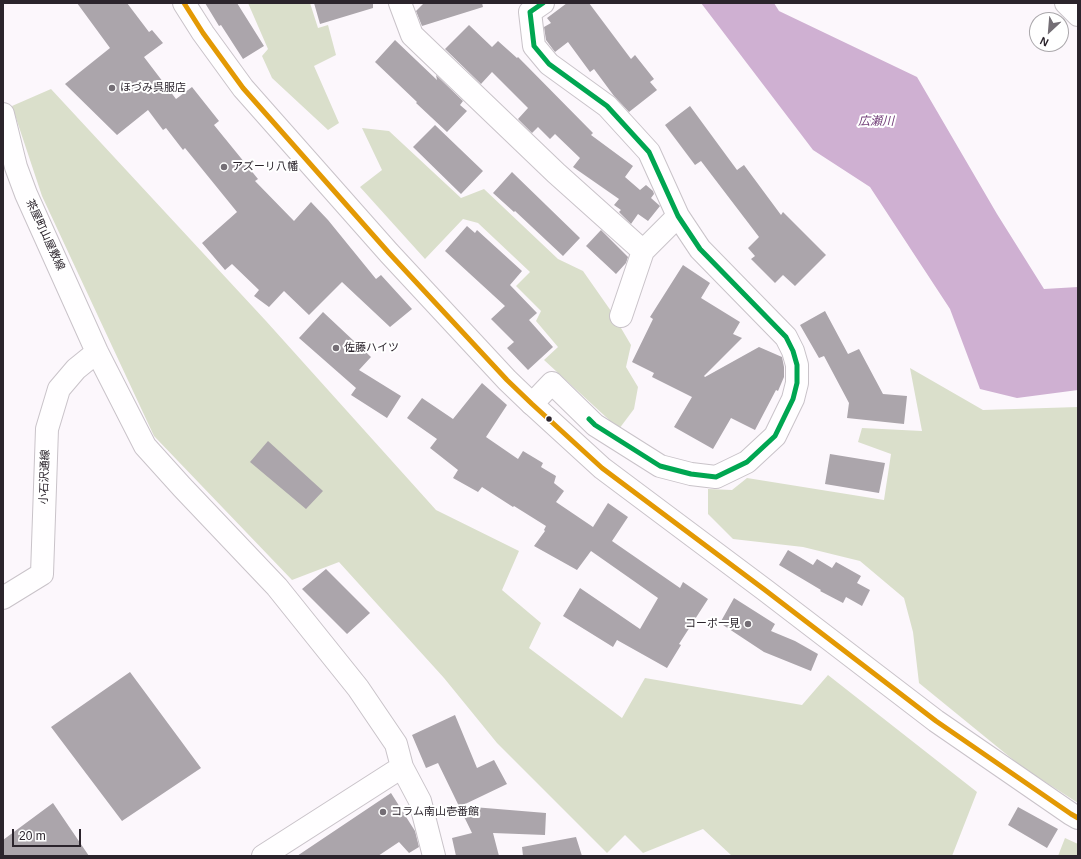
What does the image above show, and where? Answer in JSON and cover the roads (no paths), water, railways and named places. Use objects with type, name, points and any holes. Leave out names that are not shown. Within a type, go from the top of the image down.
[{"type":"street","points":[[184,3],[203,33],[243,88],[389,253],[507,380],[602,468],[936,721],[1078,818]]},
{"type":"street","points":[[400,3],[412,35],[556,173],[643,251]]},
{"type":"street","points":[[532,404],[552,383],[595,425],[660,466],[691,474],[716,477],[747,462],[775,436],[793,399],[797,383],[797,365],[794,351],[786,337],[700,249],[678,216],[649,152],[607,106],[549,64],[534,46],[530,12],[544,3]]},
{"type":"street","points":[[1066,3],[1078,14]]},
{"type":"street","name":"茶屋町山屋敷線","points":[[3,114],[16,167],[26,194],[97,352],[145,446],[282,593],[358,688],[396,744],[402,767],[420,801],[434,856]]},
{"type":"street","points":[[621,316],[643,251],[678,216]]},
{"type":"street","name":"小石沢通線","points":[[3,598],[42,574],[47,429],[59,389],[76,369],[97,352]]},
{"type":"street","points":[[263,856],[402,767]]},
{"type":"water","name":"広瀬川","points":[[701,3],[774,3],[779,11],[917,77],[997,214],[1044,289],[1078,287],[1078,390],[1017,398],[980,389],[950,309],[870,187],[813,150]]},
{"type":"place","name":"ほづみ呉服店","points":[[112,88]]},
{"type":"place","name":"アズーリ八幡","points":[[224,167]]},
{"type":"place","name":"佐藤ハイツ","points":[[336,348]]},
{"type":"place","name":"コーポ一見","points":[[748,624]]},
{"type":"place","name":"コラム南山壱番館","points":[[383,812]]}]
